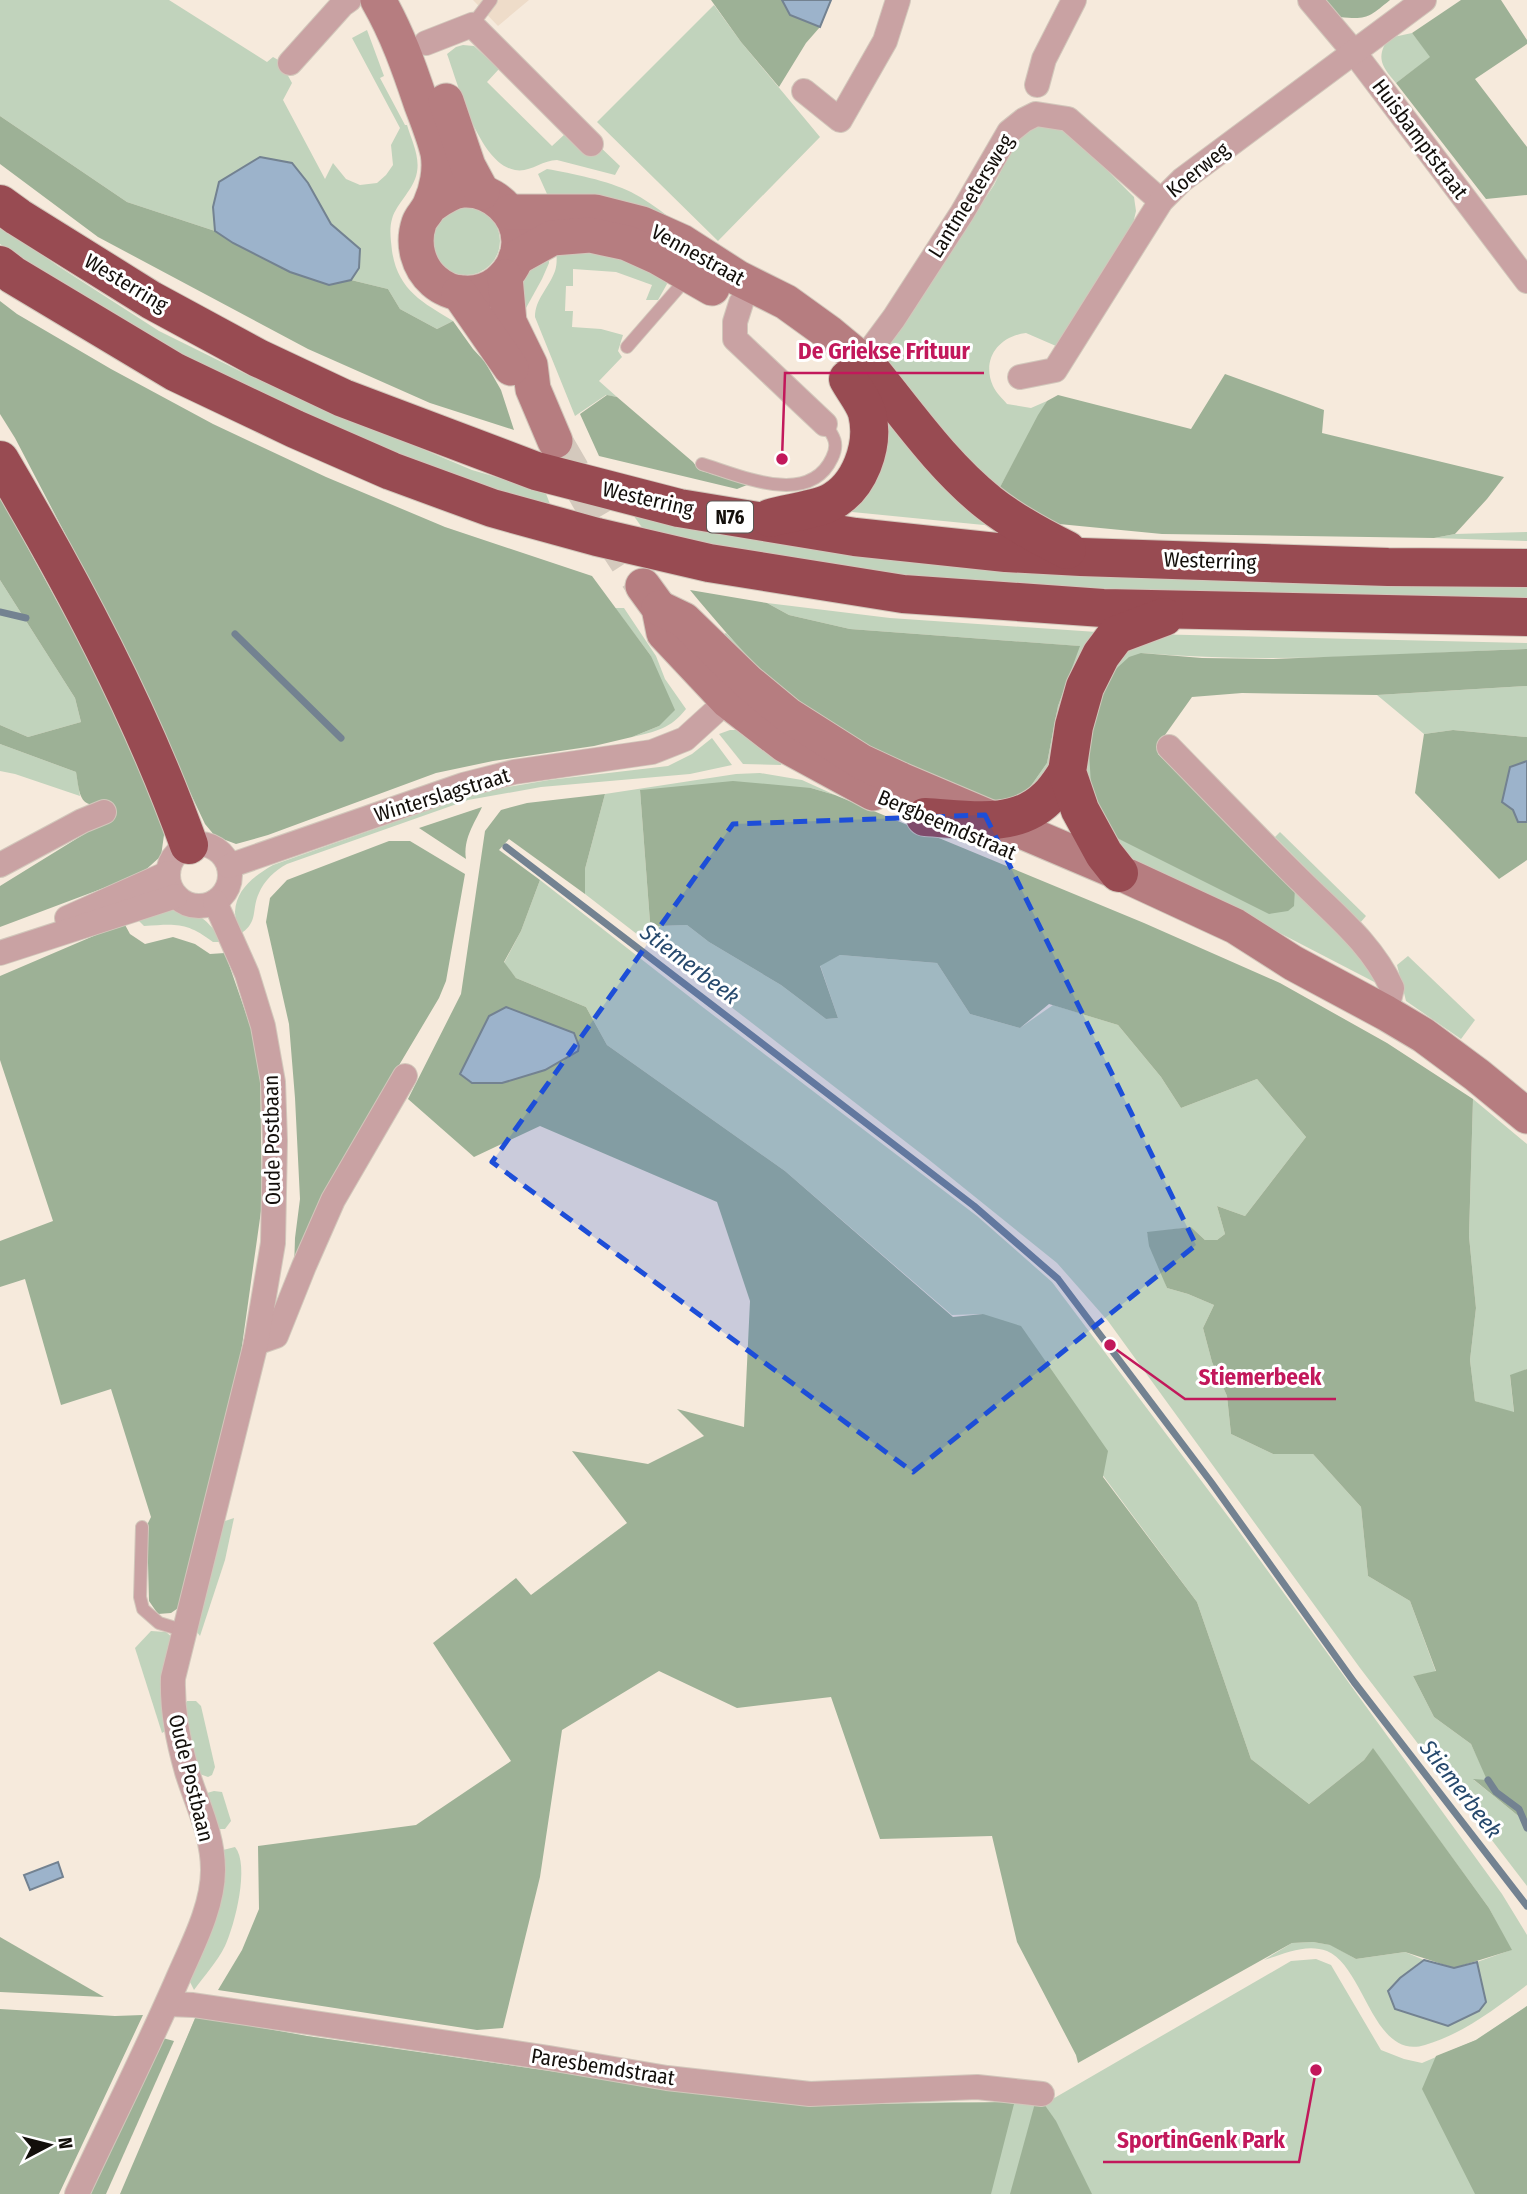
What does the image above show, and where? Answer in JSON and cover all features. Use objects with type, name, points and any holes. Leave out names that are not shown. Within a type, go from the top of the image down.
[{"type":"highway","name":"Westerring","points":[[0,204],[151,300],[258,358],[343,398],[536,471],[679,508],[809,531],[1006,553],[1388,567],[1527,568]]},
{"type":"highway","name":"N76","points":[[0,265],[175,372],[391,471],[492,508],[597,537],[709,563],[903,594],[1182,610],[1527,617]]},
{"type":"highway","points":[[758,521],[830,503],[851,485],[861,468],[870,440],[856,371]]},
{"type":"highway","points":[[856,371],[988,502],[1026,529],[1081,557]]},
{"type":"highway","points":[[0,460],[38,524],[110,663],[172,797],[178,859]]},
{"type":"highway","points":[[1119,873],[1104,854],[1080,810],[1067,772],[1074,726],[1085,687],[1101,655],[1116,635],[1182,610]]},
{"type":"highway","points":[[925,817],[993,820],[1019,817],[1046,799],[1067,772]]},
{"type":"street","points":[[290,63],[349,0]]},
{"type":"street","points":[[378,0],[405,54],[438,155],[438,177],[430,206],[419,222],[415,240],[418,259],[427,275],[442,287],[460,293],[516,377],[533,389]]},
{"type":"street","points":[[405,0],[426,43],[468,166],[482,192]]},
{"type":"street","points":[[804,90],[839,120],[885,41],[898,0]]},
{"type":"street","points":[[1037,85],[1044,59],[1074,0]]},
{"type":"street","name":"Huisbamptstraat","points":[[1310,0],[1353,51],[1527,281]]},
{"type":"street","name":"Koerweg","points":[[1020,377],[1055,370],[1161,201],[1182,180],[1424,0]]},
{"type":"street","points":[[426,43],[472,25],[591,144]]},
{"type":"street","name":"Lantmeetersweg","points":[[856,371],[962,214],[1009,132],[1024,120],[1036,114],[1069,119],[1161,201]]},
{"type":"street","points":[[430,206],[445,195],[463,190],[482,192],[497,200],[510,212],[517,227],[519,243],[511,268],[509,322],[530,365],[533,389],[555,440]]},
{"type":"street","name":"Vennestraat","points":[[510,212],[595,212],[642,224],[682,242],[737,278],[786,302],[856,371]]},
{"type":"street","name":"Vennestraat","points":[[460,293],[476,293],[492,288],[511,268],[552,238],[590,235],[627,243],[658,257],[741,303],[769,315],[810,345],[856,371]]},
{"type":"street","name":"Vennestraat","points":[[741,303],[734,322],[735,339],[825,424]]},
{"type":"street","name":"Bergbeemdstraat","points":[[651,597],[664,633],[738,691],[785,745],[806,758],[878,796],[982,842],[1293,963]]},
{"type":"street","name":"Bergbeemdstraat","points":[[738,691],[788,715],[862,762],[1236,926],[1293,963],[1423,1035],[1527,1116]]},
{"type":"street","name":"Winterslagstraat","points":[[229,866],[463,785],[514,772],[652,752],[685,738],[738,691]]},
{"type":"street","points":[[1169,747],[1356,933],[1392,988],[1387,1013]]},
{"type":"street","points":[[0,865],[87,812]]},
{"type":"street","points":[[0,951],[178,859],[198,843],[218,849],[225,857],[231,877],[223,896],[205,906],[194,906],[176,897],[168,877],[178,859]]},
{"type":"street","points":[[0,951],[176,897]]},
{"type":"street","name":"Oude Postbaan","points":[[77,2194],[198,1934],[210,1894],[213,1869],[206,1824],[187,1773],[176,1730],[172,1706],[173,1678],[256,1343],[273,1243],[275,1141],[273,1082],[263,1026],[247,974],[215,902]]},
{"type":"street","points":[[256,1343],[276,1336],[333,1200],[405,1076]]},
{"type":"street","name":"Paresbemdstraat","points":[[167,2004],[193,2005],[667,2078],[810,2094],[977,2087],[1042,2095]]},
{"type":"lane","points":[[472,25],[491,0]]},
{"type":"lane","points":[[627,347],[643,318],[689,275]]},
{"type":"lane","points":[[702,464],[769,485],[791,486],[810,480],[828,468],[836,449],[835,436],[825,424]]},
{"type":"lane","points":[[142,1527],[139,1597],[143,1609],[159,1623],[185,1631]]},
{"type":"highlighted area","points":[[985,815],[1196,1245],[913,1472],[492,1162],[733,824]]},
{"type":"shaded area","points":[[473,0],[529,0],[498,26]]},
{"type":"green space","points":[[0,0],[169,0],[267,62],[273,57],[280,61],[292,83],[283,100],[325,179],[333,163],[346,179],[360,185],[377,183],[386,175],[393,165],[391,145],[400,128],[352,38],[367,30],[384,76],[380,78],[407,125],[417,160],[415,178],[391,223],[395,264],[413,293],[453,321],[437,329],[400,309],[388,289],[351,280],[359,268],[360,249],[331,224],[308,183],[213,207],[215,231],[127,202],[0,116]]},
{"type":"green space","points":[[711,0],[782,0],[791,15],[820,27],[806,43],[779,87],[741,42]]},
{"type":"green space","points":[[1326,0],[1390,0],[1372,14],[1357,18],[1340,17]]},
{"type":"green space","points":[[1461,0],[1501,0],[1527,40],[1527,44],[1475,79],[1527,147],[1527,195],[1486,199],[1396,83],[1430,57],[1412,33]]},
{"type":"green space","points":[[714,5],[741,42],[820,137],[718,241],[597,122]]},
{"type":"green space","points":[[1412,33],[1431,57],[1396,83],[1384,67],[1382,51],[1389,38]]},
{"type":"green space","points":[[463,45],[474,46],[499,69],[487,82],[552,146],[565,134],[596,143],[620,166],[615,175],[557,160],[520,170],[502,165],[491,154],[472,121],[447,54]]},
{"type":"green space","points":[[0,116],[127,202],[215,231],[290,272],[329,285],[351,280],[388,289],[400,309],[437,329],[453,321],[485,362],[501,390],[514,430],[430,403],[308,349],[98,237],[0,164]]},
{"type":"green space","points":[[1052,125],[1070,133],[1134,197],[1136,211],[1133,224],[1056,346],[1026,333],[1016,335],[1001,344],[991,358],[989,367],[993,386],[1007,404],[1031,408],[1047,401],[999,489],[940,435],[884,357],[891,341],[994,185],[1016,141],[1025,132]]},
{"type":"green space","points":[[547,169],[601,181],[631,192],[660,210],[705,247],[552,205],[538,174]]},
{"type":"green space","points":[[459,207],[473,207],[485,212],[495,222],[500,241],[495,260],[485,270],[473,275],[459,275],[447,270],[437,260],[432,248],[432,234],[437,222],[447,212]]},
{"type":"green space","points":[[0,225],[159,331],[248,375],[472,470],[545,491],[553,512],[480,490],[235,386],[33,267],[0,244]]},
{"type":"green space","points":[[573,242],[664,275],[667,284],[658,300],[646,300],[652,285],[616,272],[573,269],[573,286],[566,286],[565,311],[573,311],[572,327],[601,329],[623,335],[618,351],[622,357],[599,381],[617,397],[606,395],[575,416],[535,317],[537,305],[555,271],[556,243]]},
{"type":"green space","points":[[548,246],[549,263],[542,279],[526,308],[515,315],[514,283]]},
{"type":"green space","points":[[0,301],[17,314],[111,369],[213,424],[326,477],[445,527],[592,576],[651,656],[675,710],[659,726],[632,737],[436,773],[268,835],[236,844],[215,836],[205,824],[94,589],[0,414]]},
{"type":"green space","points":[[1225,374],[1324,410],[1322,433],[1504,477],[1455,534],[1434,538],[1162,534],[1059,524],[1024,510],[999,489],[1038,415],[1047,401],[1058,395],[1191,429]]},
{"type":"green space","points":[[607,395],[617,397],[699,470],[747,485],[737,489],[599,456],[580,414]]},
{"type":"green space","points":[[879,413],[994,526],[842,511]]},
{"type":"green space","points":[[0,497],[93,667],[165,828],[161,856],[141,874],[0,927],[0,886],[115,815],[108,803],[86,803],[80,794],[76,772],[0,744],[0,725],[28,737],[81,722],[75,698],[0,580]]},
{"type":"green space","points":[[631,512],[1527,584],[1527,602],[1198,597],[878,575],[648,536]]},
{"type":"green space","points":[[1527,532],[1527,541],[1434,538],[1455,534]]},
{"type":"green space","points":[[0,580],[75,698],[81,722],[28,737],[0,725]]},
{"type":"green space","points":[[690,590],[767,603],[789,615],[850,629],[1080,646],[1058,706],[1047,763],[1028,790],[1004,804],[865,745],[813,713],[775,683]]},
{"type":"green space","points":[[767,603],[890,618],[1097,632],[1045,778],[1007,809],[788,699],[721,636],[726,633],[789,695],[1028,790],[1047,763],[1058,706],[1079,646],[850,629],[789,615]]},
{"type":"green space","points":[[615,608],[624,608],[656,656],[665,679],[686,709],[662,728],[632,737],[659,726],[651,656]]},
{"type":"green space","points":[[1148,634],[1527,643],[1527,649],[1334,657],[1238,658],[1141,653],[1115,837],[1136,846],[1295,888],[1362,952],[1382,986],[1220,902],[1120,854],[1099,826],[1082,753],[1111,656]]},
{"type":"green space","points":[[1527,649],[1527,686],[1377,695],[1242,693],[1192,697],[1160,742],[1158,754],[1295,888],[1294,906],[1288,911],[1269,914],[1115,837],[1100,813],[1091,785],[1088,735],[1106,678],[1129,657],[1141,653],[1202,658],[1273,659]]},
{"type":"green space","points":[[1527,686],[1527,737],[1453,730],[1424,734],[1377,695]]},
{"type":"green space","points":[[742,730],[785,756],[781,765],[743,764],[719,734]]},
{"type":"green space","points":[[1453,730],[1527,737],[1527,761],[1510,767],[1513,810],[1518,822],[1527,822],[1527,860],[1499,879],[1415,793],[1424,734]]},
{"type":"green space","points":[[712,738],[732,765],[690,774],[541,787],[468,800],[287,864],[264,884],[250,925],[240,934],[235,912],[239,896],[254,878],[273,865],[459,799],[496,789],[668,766],[692,754]]},
{"type":"green space","points":[[0,744],[76,772],[80,796],[0,771]]},
{"type":"green space","points":[[760,773],[802,780],[835,795],[811,788],[640,790],[650,922],[658,926],[687,925],[709,942],[781,985],[826,1019],[838,1018],[820,965],[840,955],[937,963],[970,1014],[1020,1028],[1053,1005],[1118,1025],[1161,1077],[1181,1108],[1257,1079],[1306,1137],[1245,1216],[1217,1206],[1225,1234],[1217,1240],[1205,1240],[1191,1227],[1147,1233],[1167,1288],[1214,1305],[1203,1328],[1212,1362],[1227,1396],[1231,1434],[1273,1454],[1313,1454],[1361,1507],[1368,1576],[1410,1601],[1436,1672],[1413,1676],[1434,1717],[1471,1744],[1488,1780],[1474,1780],[1527,1823],[1527,1886],[1360,1668],[1108,1321],[1057,1263],[928,1159],[585,894],[585,869],[605,794],[736,774]]},
{"type":"green space","points":[[733,781],[811,788],[835,795],[1144,923],[1280,983],[1387,1043],[1473,1099],[1469,1236],[1476,1308],[1470,1360],[1475,1401],[1514,1412],[1510,1375],[1527,1369],[1527,1823],[1473,1779],[1487,1780],[1471,1744],[1434,1717],[1413,1676],[1436,1671],[1410,1601],[1368,1576],[1361,1507],[1313,1454],[1273,1454],[1231,1434],[1227,1396],[1212,1362],[1203,1328],[1214,1305],[1167,1288],[1149,1246],[1147,1232],[1191,1227],[1205,1240],[1217,1240],[1225,1234],[1217,1206],[1245,1216],[1306,1137],[1257,1079],[1181,1108],[1161,1077],[1118,1025],[1049,1004],[1020,1028],[970,1014],[937,963],[840,955],[820,966],[838,1018],[826,1019],[781,985],[709,942],[687,925],[658,926],[650,922],[640,790]]},
{"type":"green space","points":[[605,794],[585,869],[585,894],[509,839],[499,850],[540,880],[521,931],[504,962],[516,978],[586,1007],[607,1045],[785,1171],[953,1317],[983,1314],[1021,1326],[1108,1451],[1103,1477],[1197,1602],[1251,1759],[1309,1804],[1364,1760],[1373,1748],[1489,1908],[1512,1950],[1454,1968],[1405,1952],[1356,1959],[1330,1945],[1313,1942],[1292,1943],[1078,2063],[1017,1942],[992,1836],[880,1839],[831,1697],[737,1708],[659,1671],[562,1730],[540,1877],[503,2028],[477,2030],[218,1990],[242,1950],[259,1909],[258,1846],[416,1825],[511,1761],[433,1643],[516,1578],[531,1595],[627,1523],[572,1451],[648,1464],[704,1436],[677,1409],[744,1427],[750,1301],[717,1202],[540,1126],[474,1157],[408,1099],[461,994],[485,831],[501,810],[527,803]]},
{"type":"green space","points":[[482,807],[468,838],[466,859],[419,828]]},
{"type":"green space","points":[[1280,832],[1366,916],[1360,923],[1275,837]]},
{"type":"green space","points":[[389,841],[410,841],[465,874],[446,981],[439,998],[376,1104],[294,1269],[300,1199],[295,1098],[289,1024],[266,922],[270,898],[287,880]]},
{"type":"green space","points":[[540,880],[977,1216],[1052,1282],[1233,1523],[1502,1894],[1527,1935],[1527,1985],[1479,2020],[1453,2034],[1425,2045],[1407,2046],[1393,2039],[1381,2027],[1351,1975],[1340,1960],[1327,1951],[1303,1949],[1264,1960],[1292,1943],[1331,1945],[1356,1959],[1405,1952],[1424,1960],[1400,1978],[1486,2002],[1477,1962],[1511,1950],[1489,1908],[1373,1749],[1364,1760],[1309,1804],[1251,1759],[1197,1602],[983,1314],[952,1315],[785,1171],[607,1045],[586,1007],[516,978],[504,963],[521,931]]},
{"type":"green space","points":[[171,906],[202,918],[223,942],[213,942],[181,926],[144,926],[136,918]]},
{"type":"green space","points":[[124,923],[130,934],[145,944],[173,937],[195,944],[210,954],[225,953],[251,1028],[260,1065],[262,1204],[241,1353],[181,1606],[171,1613],[158,1614],[149,1601],[147,1525],[151,1517],[111,1389],[61,1405],[25,1279],[0,1287],[0,1241],[53,1221],[0,1060],[0,976]]},
{"type":"green space","points":[[1408,956],[1475,1020],[1461,1039],[1406,1001],[1397,965]]},
{"type":"green space","points":[[1473,1099],[1527,1144],[1527,1369],[1510,1376],[1514,1413],[1475,1401],[1470,1360],[1476,1308],[1469,1236]]},
{"type":"green space","points":[[234,1518],[225,1560],[200,1636],[194,1628],[219,1523]]},
{"type":"green space","points":[[151,1631],[166,1632],[173,1638],[167,1730],[162,1733],[135,1648]]},
{"type":"green space","points":[[187,1701],[196,1701],[201,1706],[215,1767],[212,1775],[208,1777],[197,1773],[183,1709]]},
{"type":"green space","points":[[222,1792],[231,1821],[225,1829],[219,1829],[207,1793]]},
{"type":"green space","points":[[235,1847],[241,1867],[241,1881],[233,1924],[222,1952],[194,1990],[190,1982],[223,1850]]},
{"type":"green space","points":[[0,1937],[104,1997],[0,1992]]},
{"type":"green space","points":[[1316,1959],[1331,1965],[1381,2050],[1404,2059],[1422,2063],[1476,2040],[1527,2006],[1527,2194],[123,2194],[196,2016],[307,2036],[591,2077],[814,2105],[954,2102],[1044,2104],[1291,1961]]},
{"type":"green space","points":[[1527,2006],[1527,2194],[1475,2194],[1422,2089],[1436,2056],[1476,2040]]},
{"type":"green space","points":[[0,2009],[115,2016],[143,2015],[59,2194],[0,2194]]},
{"type":"green space","points":[[196,2016],[307,2036],[591,2077],[814,2105],[1014,2104],[991,2194],[120,2194]]},
{"type":"green space","points":[[159,2037],[174,2041],[106,2194],[85,2194]]},
{"type":"green space","points":[[1035,2103],[1044,2104],[1056,2121],[1092,2194],[1010,2194]]},
{"type":"water","points":[[782,0],[831,0],[820,27],[790,15]]},
{"type":"water","points":[[260,157],[292,163],[308,183],[331,224],[360,249],[359,268],[351,280],[329,285],[290,272],[215,231],[213,207],[219,182]]},
{"type":"water","points":[[1527,761],[1527,822],[1518,822],[1513,810],[1502,802],[1510,767]]},
{"type":"water","points":[[506,1007],[574,1033],[578,1051],[545,1070],[502,1083],[472,1083],[460,1074],[489,1016]]},
{"type":"water","points":[[58,1862],[63,1877],[30,1890],[24,1875]]},
{"type":"water","points":[[1424,1960],[1454,1968],[1477,1962],[1486,2002],[1479,2011],[1448,2026],[1395,2009],[1388,1991]]},
{"type":"waterway","name":"Stiemerbeek","points":[[0,612],[26,618]]},
{"type":"waterway","name":"Stiemerbeek","points":[[235,634],[341,738]]},
{"type":"waterway","name":"Stiemerbeek","points":[[506,847],[974,1206],[1058,1279],[1211,1482],[1354,1682],[1527,1906]]},
{"type":"waterway","points":[[1488,1780],[1496,1792],[1519,1809],[1527,1828]]},
{"type":"tunnel","points":[[555,441],[643,586]]},
{"type":"place","name":"De Griekse Frituur","points":[[782,459]]},
{"type":"place","name":"Stiemerbeek","points":[[1110,1345]]},
{"type":"place","name":"SportinGenk Park","points":[[1316,2070]]}]
